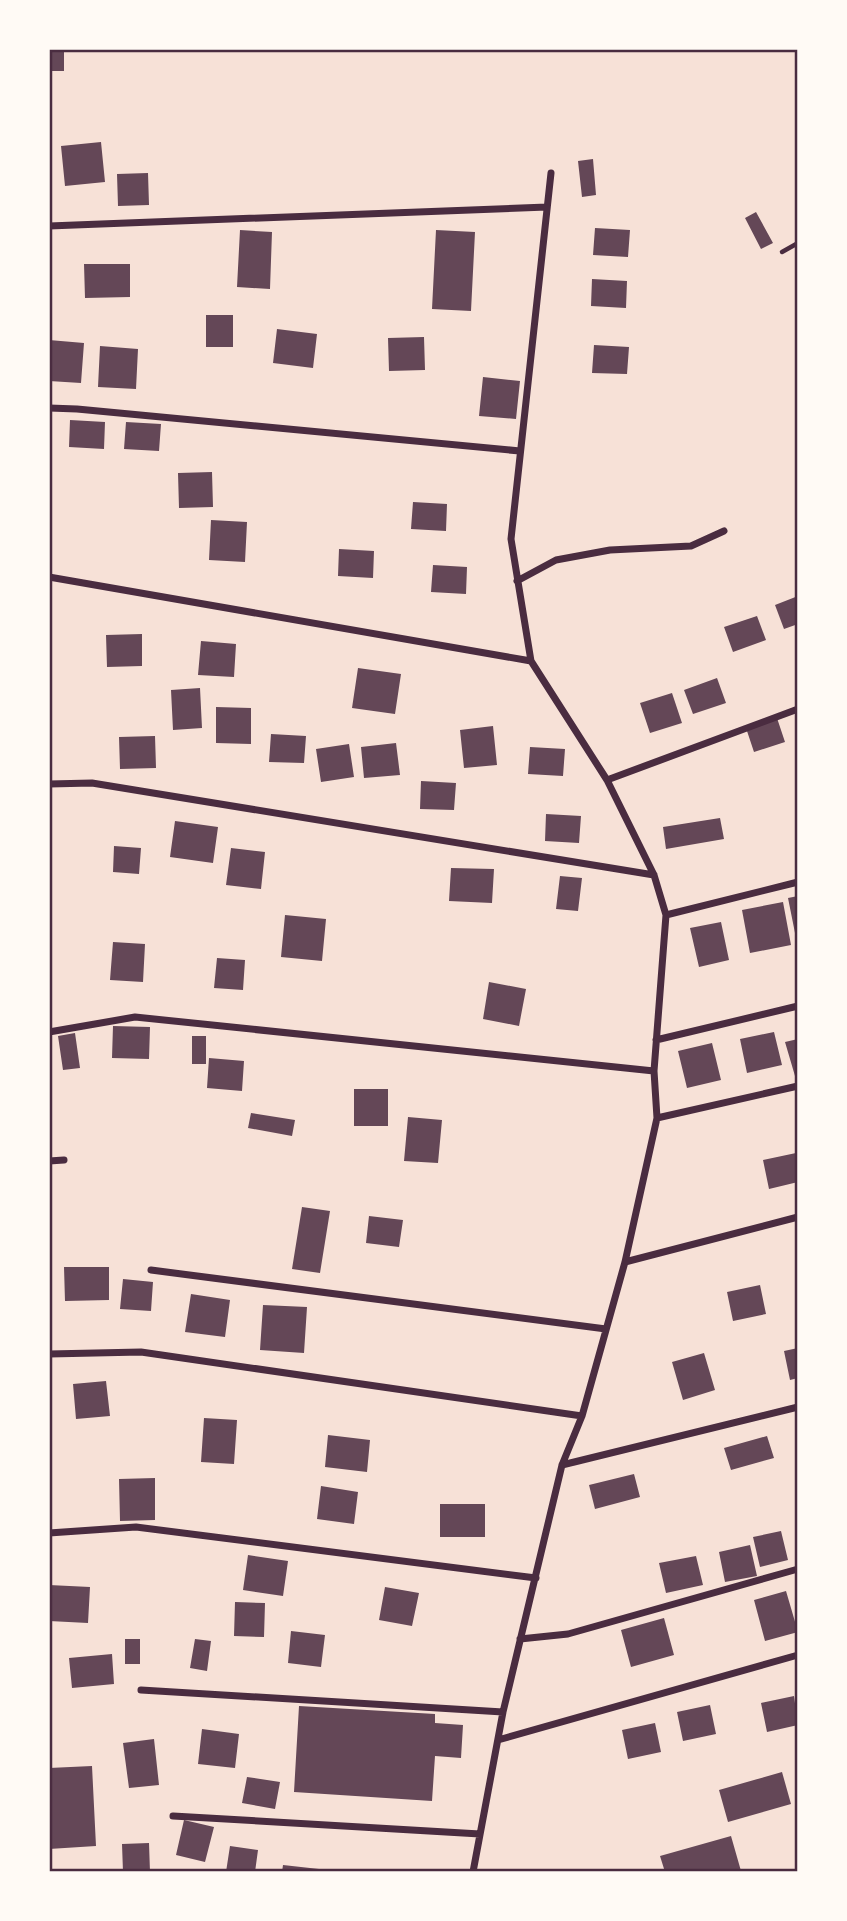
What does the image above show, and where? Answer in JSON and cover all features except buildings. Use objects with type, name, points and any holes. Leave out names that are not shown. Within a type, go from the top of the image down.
[{"type":"street","points":[[473,1872],[503,1712],[562,1465],[582,1416],[625,1262],[657,1118],[654,1071],[666,915],[654,876],[607,780],[531,661],[510,539],[551,173]]},
{"type":"street","points":[[49,226],[547,207]]},
{"type":"street","points":[[49,408],[520,451]]},
{"type":"street","points":[[517,581],[556,561],[610,550],[691,546],[724,531]]},
{"type":"street","points":[[49,577],[531,661]]},
{"type":"street","points":[[607,780],[798,709]]},
{"type":"street","points":[[49,784],[92,783],[654,876]]},
{"type":"street","points":[[666,915],[798,882]]},
{"type":"street","points":[[656,1040],[798,1006]]},
{"type":"street","points":[[49,1032],[135,1017],[654,1071]]},
{"type":"street","points":[[657,1118],[798,1086]]},
{"type":"street","points":[[49,1161],[64,1160]]},
{"type":"street","points":[[625,1262],[798,1217]]},
{"type":"street","points":[[151,1270],[606,1329]]},
{"type":"street","points":[[49,1354],[141,1352],[582,1416]]},
{"type":"street","points":[[562,1465],[798,1407]]},
{"type":"street","points":[[49,1533],[136,1527],[536,1578]]},
{"type":"street","points":[[520,1639],[568,1634],[798,1569]]},
{"type":"street","points":[[498,1740],[798,1655]]},
{"type":"street","points":[[141,1690],[503,1712]]},
{"type":"street","points":[[173,1816],[480,1834]]},
{"type":"lane","points":[[782,252],[798,243]]}]
